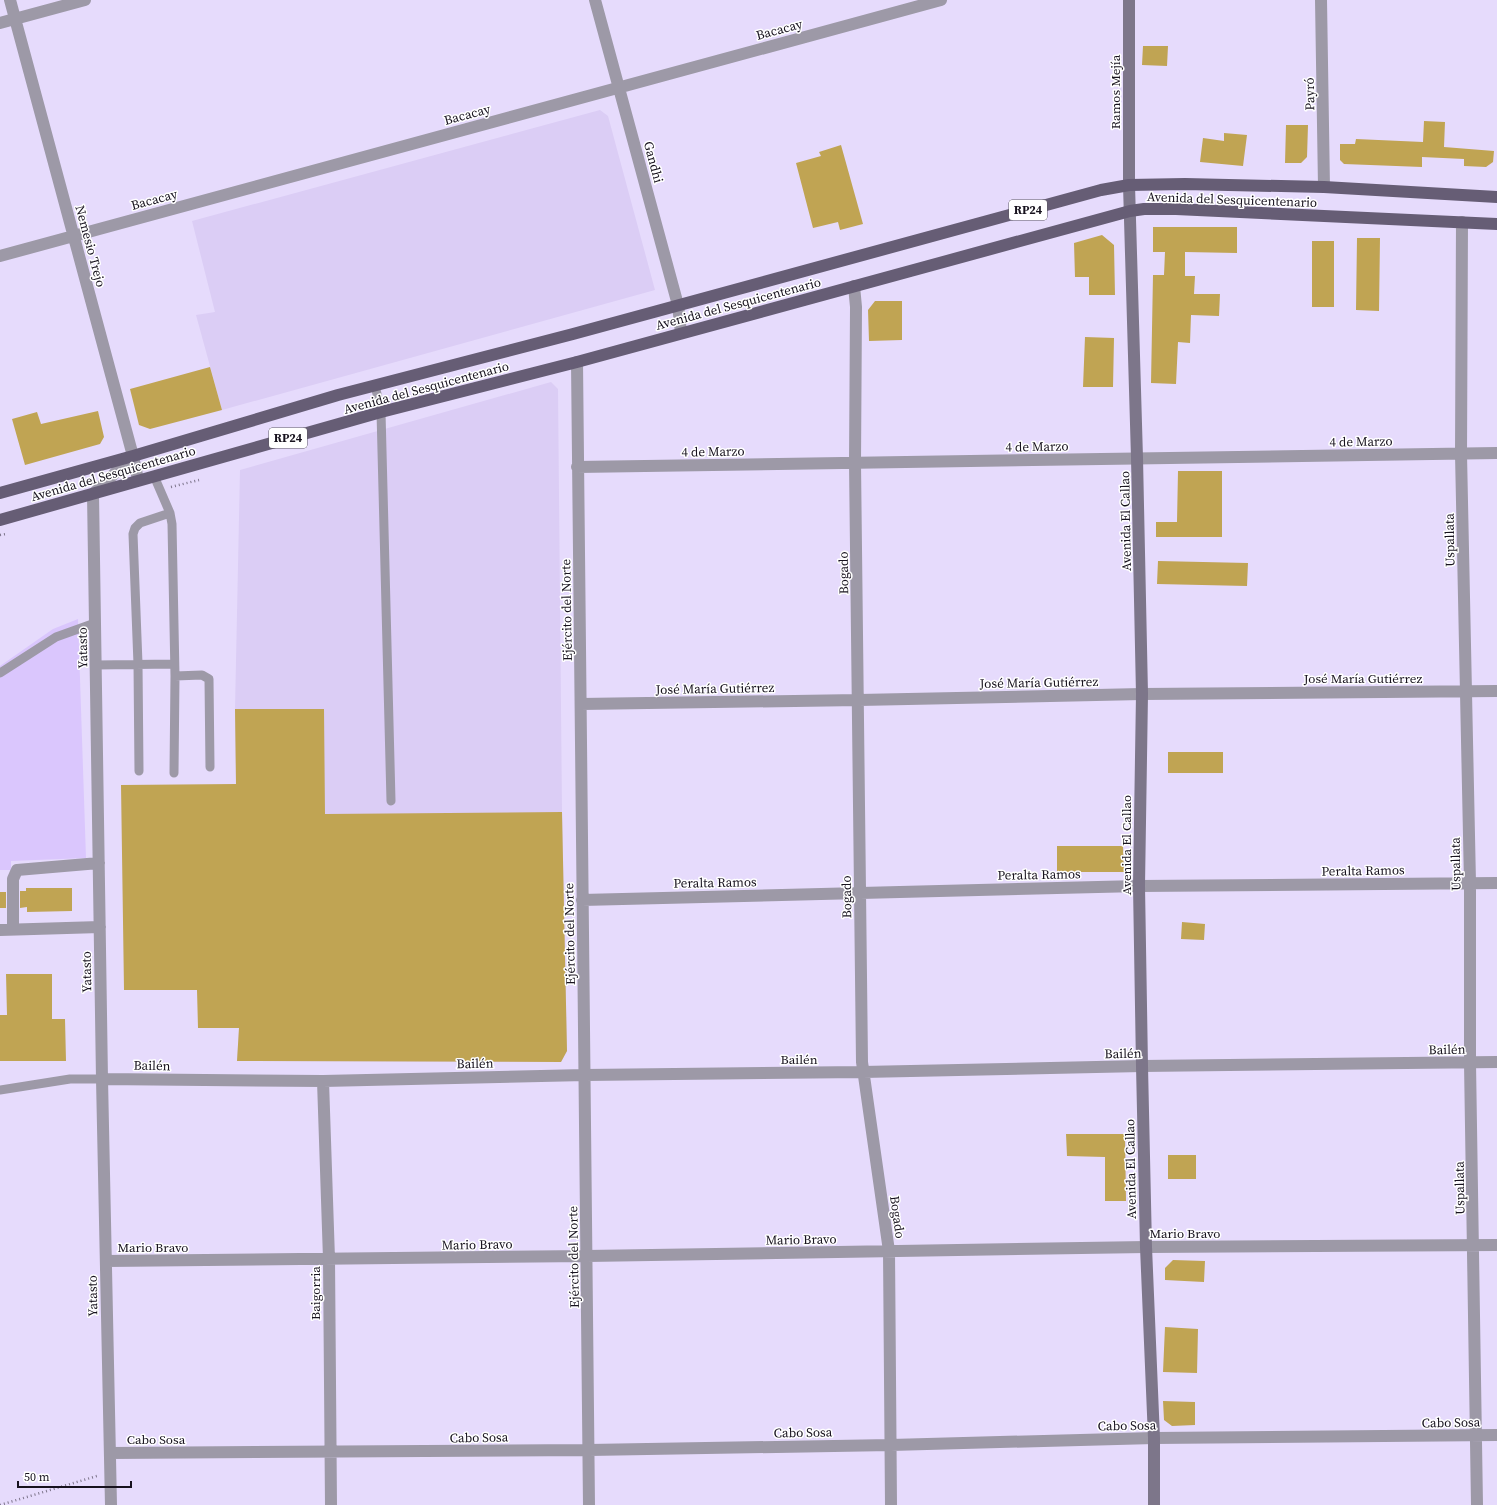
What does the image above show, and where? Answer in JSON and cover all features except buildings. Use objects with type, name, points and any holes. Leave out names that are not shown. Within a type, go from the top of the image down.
[{"type":"main road","name":"Avenida del Sesquicentenario","points":[[0,493],[134,456],[374,385],[573,334],[1101,190],[1129,185],[1177,184],[1324,187],[1497,197]]},
{"type":"main road","name":"Avenida del Sesquicentenario","points":[[0,520],[381,412],[577,362],[1130,211],[1144,209],[1176,209],[1497,224]]},
{"type":"street","name":"Nemesio Trejo","points":[[10,0],[134,456],[138,480]]},
{"type":"street","points":[[0,23],[85,0]]},
{"type":"street","name":"Gandhi","points":[[595,0],[678,305],[681,333]]},
{"type":"street","name":"Bacacay","points":[[0,256],[941,0]]},
{"type":"street","name":"Ramos Mejía","points":[[1129,0],[1129,185]]},
{"type":"street","name":"Payró","points":[[1321,0],[1324,187]]},
{"type":"street","name":"Avenida El Callao","points":[[1129,185],[1142,694],[1139,886],[1142,1066],[1146,1247],[1154,1438],[1154,1505]]},
{"type":"street","name":"Uspallata","points":[[1462,222],[1461,454],[1470,883],[1470,1063],[1478,1505]]},
{"type":"street","name":"Bogado","points":[[854,286],[856,307],[856,463],[863,1072],[888,1251],[891,1505]]},
{"type":"street","name":"Ejército del Norte","points":[[577,362],[589,1505]]},
{"type":"street","name":"4 de Marzo","points":[[577,467],[1497,453]]},
{"type":"street","points":[[93,494],[134,456]]},
{"type":"street","name":"Yatasto","points":[[93,494],[110,1505]]},
{"type":"street","name":"José María Gutiérrez","points":[[581,704],[1142,694],[1497,691]]},
{"type":"street","points":[[13,929],[13,879],[17,870],[99,864]]},
{"type":"street","name":"Peralta Ramos","points":[[582,900],[1139,886],[1497,883]]},
{"type":"street","points":[[0,930],[100,927]]},
{"type":"street","name":"Bailén","points":[[102,1079],[323,1081],[585,1075],[1497,1062]]},
{"type":"street","name":"Baigorria","points":[[323,1081],[329,1259],[331,1505]]},
{"type":"street","name":"Mario Bravo","points":[[106,1261],[587,1256],[1146,1247],[1497,1245]]},
{"type":"street","name":"Cabo Sosa","points":[[110,1453],[330,1453],[589,1450],[891,1445],[1154,1438],[1497,1435]]},
{"type":"lane","points":[[374,385],[381,412],[391,801]]},
{"type":"lane","points":[[154,476],[170,513],[172,524],[175,676],[174,773]]},
{"type":"lane","points":[[139,771],[138,664],[134,534],[135,528],[140,523],[170,513]]},
{"type":"lane","points":[[0,673],[56,637],[95,623]]},
{"type":"lane","points":[[96,665],[174,664]]},
{"type":"lane","points":[[175,676],[202,675],[209,679],[210,767]]},
{"type":"lane","points":[[0,1090],[70,1079],[102,1079]]},
{"type":"path","points":[[0,1505],[91,1477],[110,1474]]},
{"type":"shaded area","points":[[600,110],[608,116],[655,290],[222,410],[196,315],[215,312],[192,221]]},
{"type":"shaded area","points":[[551,382],[558,389],[562,812],[567,1051],[561,1062],[237,1061],[239,1028],[235,709],[240,470]]},
{"type":"shaded area","points":[[78,619],[86,858],[11,861],[11,870],[0,870],[0,666],[53,629]]}]
